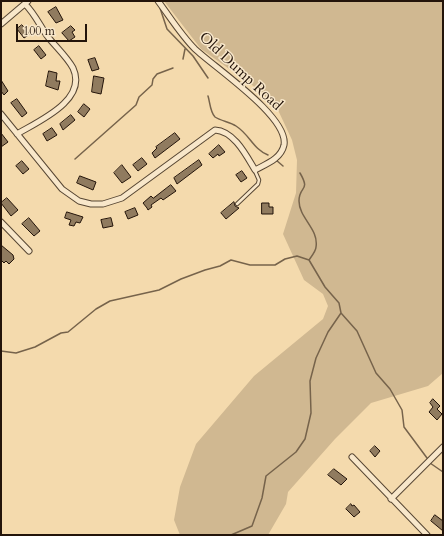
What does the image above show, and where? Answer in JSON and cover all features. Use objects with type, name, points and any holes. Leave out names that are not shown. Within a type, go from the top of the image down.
[{"type":"street","name":"Old Dump Road","points":[[158,1],[195,49],[263,106],[276,121],[282,132],[284,146],[279,155],[255,170]]},
{"type":"street","points":[[1,24],[26,2],[72,66],[76,79],[74,91],[67,101],[53,112],[17,134]]},
{"type":"street","points":[[1,114],[54,181],[67,194],[79,201],[91,204],[103,204],[122,198],[215,130],[220,130],[230,136],[255,170]]},
{"type":"street","points":[[1,222],[29,251]]},
{"type":"street","points":[[391,499],[443,447]]},
{"type":"street","points":[[352,457],[427,535]]},
{"type":"lane","points":[[237,204],[259,183],[255,170]]},
{"type":"shaded area","points":[[164,1],[443,1],[443,373],[428,386],[371,403],[335,439],[288,492],[286,504],[268,535],[180,535],[174,520],[180,487],[196,444],[254,376],[323,319],[328,306],[323,294],[304,280],[283,234],[296,193],[297,160],[292,140],[278,110],[259,90],[201,49]]},
{"type":"building","points":[[56,7],[63,20],[56,23],[48,12]]},
{"type":"building","points":[[22,25],[30,34],[24,38],[17,29]]},
{"type":"building","points":[[71,26],[75,30],[72,32],[75,37],[69,41],[62,33]]},
{"type":"building","points":[[39,46],[46,55],[41,59],[34,50]]},
{"type":"building","points":[[95,58],[99,69],[92,71],[88,60]]},
{"type":"building","points":[[49,71],[57,73],[56,81],[60,81],[58,90],[46,86]]},
{"type":"building","points":[[94,76],[104,78],[101,94],[92,92]]},
{"type":"building","points":[[1,80],[8,91],[4,95],[1,91]]},
{"type":"building","points":[[17,99],[27,113],[22,117],[11,103]]},
{"type":"building","points":[[84,104],[90,109],[84,117],[78,112]]},
{"type":"building","points":[[71,115],[75,120],[63,130],[60,124]]},
{"type":"building","points":[[52,128],[57,135],[47,141],[43,134]]},
{"type":"building","points":[[1,133],[8,142],[1,147]]},
{"type":"building","points":[[175,133],[180,139],[155,158],[152,153],[157,148],[156,147]]},
{"type":"building","points":[[219,145],[225,152],[219,156],[218,154],[213,158],[209,154]]},
{"type":"building","points":[[142,158],[147,164],[138,171],[133,165]]},
{"type":"building","points":[[199,160],[202,165],[177,184],[174,178]]},
{"type":"building","points":[[22,161],[29,169],[23,174],[16,166]]},
{"type":"building","points":[[122,165],[131,177],[122,183],[114,173]]},
{"type":"building","points":[[242,171],[247,178],[241,182],[236,175]]},
{"type":"building","points":[[80,176],[96,182],[93,190],[77,183]]},
{"type":"building","points":[[171,185],[176,191],[163,200],[161,198],[151,205],[152,207],[148,210],[143,203],[151,196],[153,198]]},
{"type":"building","points":[[7,198],[18,210],[11,216],[1,203]]},
{"type":"building","points":[[234,202],[235,206],[239,208],[226,219],[221,213]]},
{"type":"building","points":[[262,203],[269,203],[269,207],[273,207],[273,214],[262,214]]},
{"type":"building","points":[[135,208],[138,215],[128,219],[125,212]]},
{"type":"building","points":[[67,212],[83,217],[80,223],[76,222],[74,226],[69,225],[71,220],[65,218]]},
{"type":"building","points":[[29,218],[40,231],[34,236],[22,224]]},
{"type":"building","points":[[111,218],[113,226],[103,228],[101,220]]},
{"type":"building","points":[[1,245],[13,255],[14,259],[9,264],[6,261],[4,263],[1,260]]},
{"type":"building","points":[[433,399],[440,406],[437,409],[442,414],[437,420],[429,412],[433,407],[430,403]]},
{"type":"building","points":[[375,446],[380,451],[375,457],[370,451]]},
{"type":"building","points":[[334,469],[347,479],[341,485],[328,475]]},
{"type":"building","points":[[351,504],[352,506],[354,505],[360,512],[354,517],[346,509]]},
{"type":"building","points":[[435,515],[443,521],[443,531],[431,521]]},
{"type":"waterway","points":[[160,8],[167,29],[193,56],[208,78]]},
{"type":"waterway","points":[[183,59],[185,49]]},
{"type":"waterway","points":[[75,159],[136,105],[139,97],[152,85],[153,79],[157,74],[173,68]]},
{"type":"waterway","points":[[208,96],[211,110],[215,117],[236,126],[245,133],[255,146],[268,155]]},
{"type":"waterway","points":[[276,160],[283,166]]},
{"type":"waterway","points":[[300,173],[305,186],[299,196],[300,207],[315,235],[316,241],[315,250],[309,260]]},
{"type":"waterway","points":[[1,351],[16,353],[35,347],[61,333],[68,332],[96,309],[110,301],[159,290],[181,279],[220,266],[231,260],[250,265],[275,265],[285,259],[297,256],[309,260],[325,287],[339,303],[341,313],[357,331],[376,373],[390,389],[402,410],[404,427],[427,458]]},
{"type":"waterway","points":[[231,535],[252,526],[262,498],[266,476],[296,452],[305,439],[311,413],[310,381],[316,358],[328,332],[341,313]]},
{"type":"waterway","points":[[430,463],[443,472]]}]
